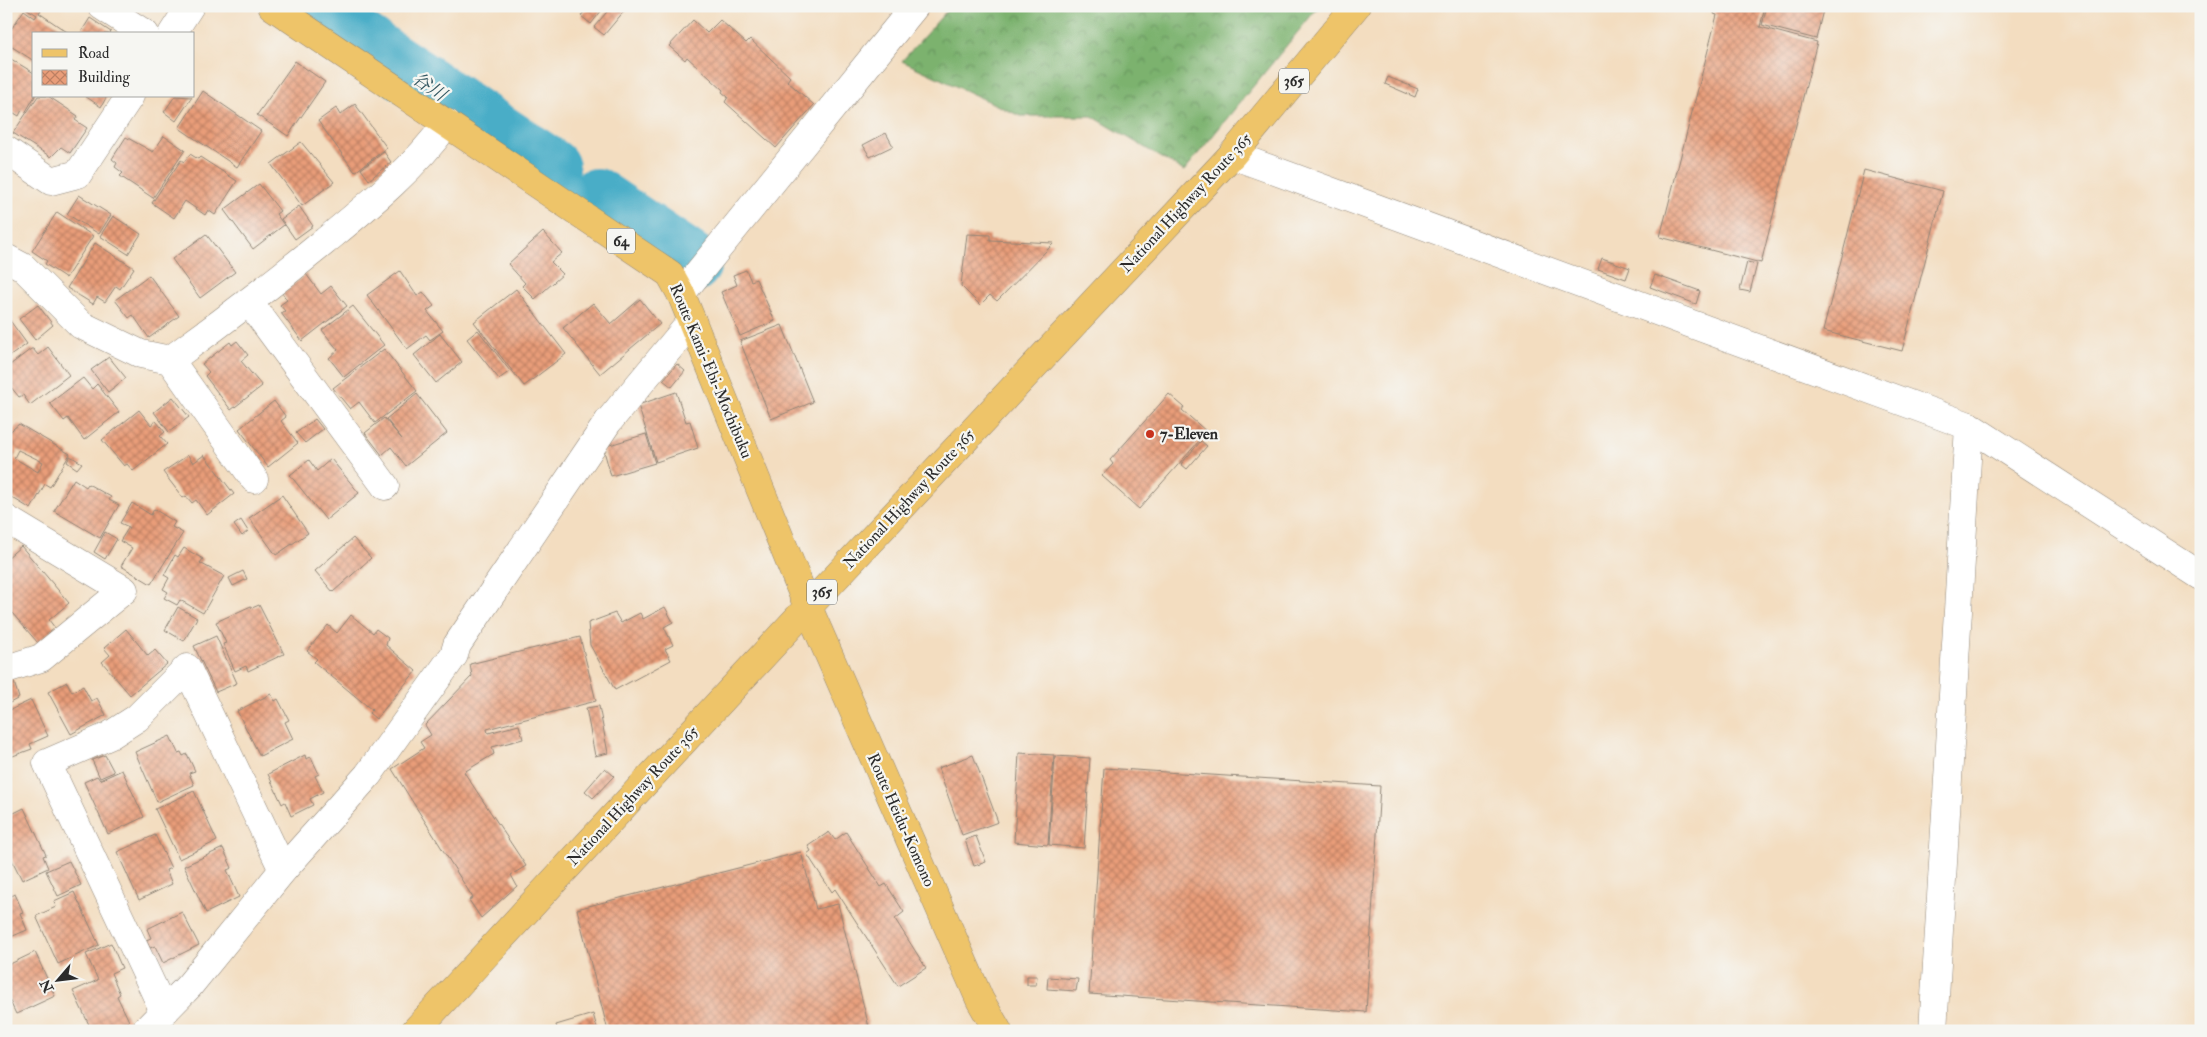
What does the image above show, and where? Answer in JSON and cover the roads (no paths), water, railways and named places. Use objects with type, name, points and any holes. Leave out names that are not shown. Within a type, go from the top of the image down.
[{"type":"main road","name":"Route Kami-Ebi-Mochibuku","points":[[272,6],[670,274],[681,294],[808,607]]},
{"type":"main road","name":"National Highway Route 365","points":[[415,1031],[808,607],[1232,155],[1356,6]]},
{"type":"main road","name":"Route Heidu-Komono","points":[[808,607],[980,1000],[998,1031]]},
{"type":"street","points":[[102,6],[142,32]]},
{"type":"street","points":[[173,32],[190,6]]},
{"type":"street","points":[[681,294],[915,6]]},
{"type":"street","points":[[6,150],[51,181],[78,174],[129,98]]},
{"type":"street","points":[[170,360],[250,302],[386,192],[430,147],[447,123]]},
{"type":"street","points":[[1232,155],[1969,426],[2201,576]]},
{"type":"street","points":[[6,258],[23,267],[81,325],[141,354],[170,360],[254,479]]},
{"type":"street","points":[[250,302],[385,486]]},
{"type":"street","points":[[145,1031],[189,986],[283,870],[368,775],[454,655],[457,645],[608,422],[692,321]]},
{"type":"street","points":[[1933,1031],[1969,426]]},
{"type":"street","points":[[6,520],[124,590],[41,658],[6,669]]},
{"type":"street","points":[[164,1011],[47,764],[109,736],[137,718],[187,668],[283,870]]},
{"type":"waterway","name":"谷川","points":[[307,6],[550,168]]},
{"type":"waterway","name":"谷川","points":[[596,198],[692,263]]},
{"type":"place","name":"7-Eleven","points":[[1150,434]]}]
